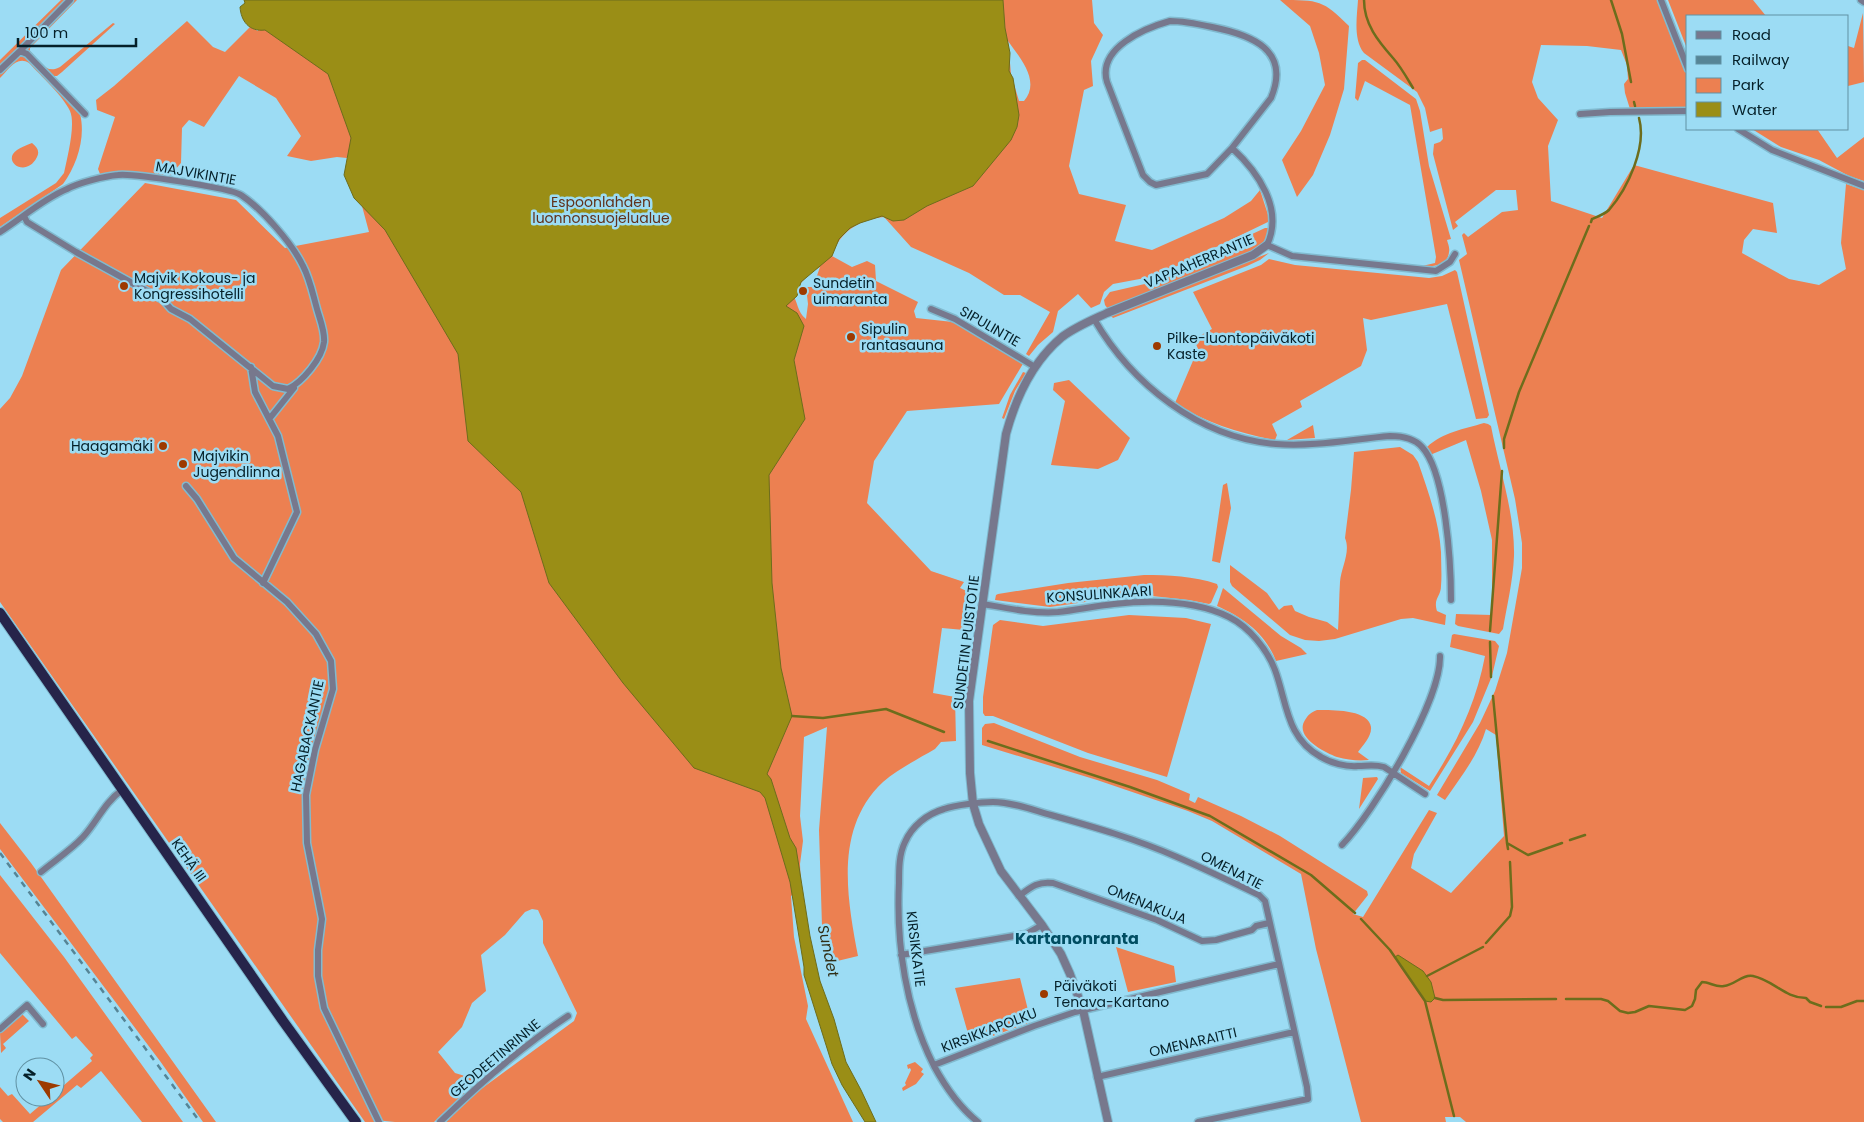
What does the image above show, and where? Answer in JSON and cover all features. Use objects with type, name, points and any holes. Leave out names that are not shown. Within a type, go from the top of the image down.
[{"type":"highway","name":"KEHÄ III","points":[[0,613],[283,1021],[356,1122]]},
{"type":"street","points":[[0,70],[70,0]]},
{"type":"street","points":[[1661,0],[1686,64]]},
{"type":"street","points":[[1860,0],[1864,2]]},
{"type":"street","points":[[1170,21],[1180,21],[1234,32],[1260,44],[1271,54],[1275,61],[1278,72],[1276,85],[1271,98],[1232,148],[1207,174],[1167,184],[1156,185],[1150,182],[1143,175],[1106,76],[1108,63],[1118,46],[1156,25],[1170,21]]},
{"type":"street","points":[[20,51],[27,54],[85,114]]},
{"type":"street","points":[[1580,114],[1686,111]]},
{"type":"street","points":[[1740,130],[1772,150],[1864,186]]},
{"type":"street","name":"VAPAAHERRANTIE","points":[[1094,319],[1253,255],[1268,245],[1273,222],[1266,194],[1258,175],[1232,148]]},
{"type":"street","name":"MAJVIKINTIE","points":[[0,232],[26,219],[68,188],[119,175],[175,180],[240,193],[291,245],[303,265],[311,285],[321,323],[324,345],[314,366],[270,418]]},
{"type":"street","points":[[26,219],[84,256],[162,300],[171,309],[190,319],[273,386],[288,390],[296,385]]},
{"type":"street","points":[[1268,245],[1292,256],[1436,271],[1450,262],[1455,254]]},
{"type":"street","name":"SIPULINTIE","points":[[932,309],[955,319],[1036,367]]},
{"type":"street","points":[[1094,319],[1121,358],[1148,387],[1167,402],[1212,428],[1274,444],[1291,445],[1402,436],[1422,447],[1439,485],[1451,568],[1451,600]]},
{"type":"street","name":"SUNDETIN PUISTOTIE","points":[[1094,319],[1062,338],[1036,367],[1017,398],[1006,434],[969,700],[970,773],[973,804],[979,824],[1002,871],[1018,896],[1042,925],[1067,967],[1083,1010],[1108,1122]]},
{"type":"street","points":[[251,367],[255,392],[278,436],[297,512],[263,583]]},
{"type":"street","name":"HAGABACKANTIE","points":[[186,486],[197,499],[234,558],[287,602],[316,634],[331,661],[333,689],[315,750],[306,795],[307,843],[322,919],[318,950],[318,976],[324,1008],[379,1122]]},
{"type":"street","name":"KONSULINKAARI","points":[[982,604],[1056,612],[1113,604],[1150,602],[1170,603],[1213,610],[1244,627],[1268,656],[1275,669],[1289,721],[1310,749],[1321,757],[1338,764],[1355,767],[1376,765],[1392,772],[1425,794]]},
{"type":"street","points":[[1342,845],[1354,832],[1392,772],[1426,708],[1439,676],[1440,656]]},
{"type":"street","points":[[41,872],[83,837],[101,811],[122,790]]},
{"type":"street","name":"OMENATIE","points":[[973,804],[993,802],[1015,806],[1091,826],[1176,856],[1259,895],[1265,902],[1308,1087],[1308,1099],[1198,1122]]},
{"type":"street","name":"KIRSIKKATIE","points":[[973,804],[944,808],[930,815],[916,826],[904,843],[900,853],[898,901],[902,955],[913,1010],[934,1065],[949,1091],[978,1122]]},
{"type":"street","name":"OMENAKUJA","points":[[1018,896],[1042,881],[1053,882],[1157,920],[1202,940],[1216,940],[1269,923]]},
{"type":"street","points":[[902,955],[1026,934],[1042,925]]},
{"type":"street","name":"KIRSIKKAPOLKU","points":[[934,1065],[1034,1026],[1083,1010],[1279,964]]},
{"type":"street","points":[[0,1029],[27,1005],[43,1024]]},
{"type":"street","name":"GEODEETINRINNE","points":[[440,1122],[473,1090],[533,1040],[568,1016]]},
{"type":"street","name":"OMENARAITTI","points":[[1097,1077],[1294,1032]]},
{"type":"green space","points":[[61,0],[66,0],[0,66],[0,60]]},
{"type":"green space","points":[[73,0],[77,0],[30,48],[30,51],[40,63],[47,68],[55,69],[60,67],[113,23],[115,24],[62,72],[57,76],[53,76],[23,49]]},
{"type":"green space","points":[[267,0],[1092,0],[1094,23],[1103,35],[1091,61],[1093,86],[1084,90],[1069,166],[1079,194],[1126,205],[1115,241],[1152,250],[1224,218],[1251,201],[1260,190],[1270,221],[1161,275],[1113,284],[1104,292],[1100,304],[1091,308],[1078,294],[1058,311],[1053,332],[1029,356],[1026,354],[1050,312],[1020,295],[1004,295],[969,273],[911,247],[884,217],[875,218],[852,228],[835,248],[832,256],[852,267],[867,261],[875,265],[876,281],[918,302],[914,311],[916,318],[953,322],[1024,362],[999,404],[907,411],[874,461],[867,503],[931,571],[964,582],[960,588],[971,593],[964,630],[942,628],[933,693],[955,697],[956,741],[941,742],[935,749],[889,777],[867,800],[857,820],[848,864],[850,911],[858,956],[829,963],[822,926],[819,830],[827,727],[804,737],[800,816],[803,841],[800,864],[801,888],[791,896],[794,937],[808,1006],[806,1019],[853,1122],[446,1122],[477,1092],[574,1021],[577,1013],[543,943],[543,921],[538,910],[532,909],[525,912],[505,935],[481,955],[486,991],[472,1003],[462,1027],[438,1052],[455,1073],[478,1080],[434,1122],[375,1120],[375,1122],[365,1122],[0,602],[0,409],[10,398],[22,376],[61,270],[145,183],[236,200],[285,248],[369,232],[348,154],[347,158],[337,157],[311,161],[287,156],[301,136],[276,98],[239,76],[204,127],[189,120],[182,128],[181,163],[167,179],[133,175],[102,179],[98,169],[115,117],[97,110],[96,100],[187,21],[213,47],[225,52],[250,27],[258,31]],"holes":[[[1008,41],[1023,62],[1030,78],[1029,93],[1024,101],[1019,101],[1011,74]],[[820,267],[813,287],[806,287],[808,304],[806,319],[801,313],[792,293],[810,273]]]},
{"type":"green space","points":[[1280,0],[1304,0],[1319,3],[1333,11],[1349,26],[1344,89],[1330,135],[1313,175],[1297,197],[1282,160],[1301,131],[1325,85],[1319,53],[1310,26]]},
{"type":"green space","points":[[1358,0],[1659,0],[1686,71],[1686,109],[1630,109],[1624,84],[1628,79],[1627,65],[1621,50],[1587,46],[1541,45],[1532,82],[1538,98],[1558,120],[1548,146],[1551,201],[1602,218],[1634,165],[1773,203],[1777,233],[1753,229],[1744,240],[1742,253],[1789,279],[1819,285],[1846,269],[1841,243],[1846,184],[1864,190],[1864,1122],[1466,1122],[1460,1117],[1445,1117],[1446,1122],[1361,1122],[1316,949],[1301,874],[1212,821],[1188,811],[1097,780],[982,745],[982,728],[985,724],[994,723],[1080,757],[1157,780],[1190,794],[1189,800],[1195,803],[1198,797],[1241,816],[1280,836],[1367,891],[1368,895],[1353,914],[1363,917],[1429,810],[1437,813],[1414,854],[1411,868],[1451,893],[1504,836],[1496,735],[1486,729],[1473,758],[1445,800],[1437,795],[1480,723],[1495,691],[1507,653],[1522,568],[1522,543],[1515,499],[1459,260],[1467,254],[1462,235],[1464,233],[1468,237],[1502,212],[1518,210],[1516,190],[1496,190],[1455,222],[1458,226],[1453,230],[1433,154],[1434,144],[1443,139],[1442,128],[1430,132],[1425,108],[1417,92],[1364,53],[1358,41]]},
{"type":"green space","points":[[1668,0],[1753,0],[1765,15],[1686,15],[1686,46]]},
{"type":"green space","points":[[1863,13],[1864,82],[1849,86],[1849,46],[1854,48]]},
{"type":"green space","points":[[17,55],[25,55],[80,114],[82,132],[76,160],[63,184],[0,227],[0,218],[56,183],[64,173],[72,133],[72,117],[67,105],[29,63],[25,61],[17,62],[0,78],[0,71]]},
{"type":"green space","points":[[1365,60],[1416,99],[1420,111],[1429,166],[1451,239],[1447,240],[1448,257],[1439,265],[1422,266],[1435,263],[1436,257],[1410,105],[1365,81],[1358,101],[1355,98],[1358,63]]},
{"type":"green space","points":[[1754,130],[1818,130],[1837,158],[1864,137],[1864,181],[1849,176],[1819,160],[1781,147]]},
{"type":"green space","points":[[32,143],[38,149],[38,153],[32,163],[27,167],[22,167],[13,163],[13,154]]},
{"type":"green space","points":[[1265,228],[1269,228],[1265,242],[1253,252],[1108,309],[1105,305],[1104,300],[1110,292],[1162,280],[1203,257]]},
{"type":"green space","points":[[1269,253],[1247,266],[1113,318],[1111,316]]},
{"type":"green space","points":[[1269,259],[1295,265],[1429,278],[1442,276],[1455,270],[1489,415],[1487,418],[1476,419],[1447,304],[1371,320],[1363,318],[1367,350],[1361,366],[1300,401],[1302,407],[1272,424],[1277,435],[1275,440],[1223,426],[1175,403],[1198,349],[1194,339],[1212,329],[1193,292],[1261,265]]},
{"type":"green space","points":[[1023,372],[1026,373],[1015,391],[1004,419],[1002,418],[1010,395]]},
{"type":"green space","points":[[1069,380],[1130,438],[1118,460],[1098,469],[1051,465],[1065,401],[1053,390],[1054,383]]},
{"type":"green space","points":[[1484,423],[1491,426],[1509,507],[1514,540],[1511,584],[1503,629],[1499,634],[1455,624],[1456,614],[1492,615],[1492,540],[1481,491],[1466,440],[1430,455],[1427,447],[1447,434]]},
{"type":"green space","points":[[1313,425],[1315,438],[1287,440]]},
{"type":"green space","points":[[1400,447],[1413,455],[1418,462],[1435,518],[1441,552],[1441,590],[1436,607],[1437,611],[1446,615],[1445,625],[1413,618],[1401,619],[1335,639],[1305,640],[1290,635],[1232,586],[1230,582],[1230,565],[1267,593],[1279,610],[1284,606],[1292,605],[1295,611],[1327,622],[1338,630],[1340,582],[1347,549],[1345,538],[1354,452]]},
{"type":"green space","points":[[1227,483],[1231,508],[1220,563],[1212,561],[1223,485]]},
{"type":"green space","points":[[1144,575],[1190,578],[1208,581],[1217,584],[1218,587],[1209,604],[1152,596],[1113,598],[1050,607],[995,600],[998,594],[1068,583]]},
{"type":"green space","points":[[1223,588],[1281,636],[1301,648],[1307,654],[1276,661],[1260,634],[1245,621],[1217,606]]},
{"type":"green space","points":[[1129,615],[1186,618],[1211,624],[1167,777],[1088,753],[993,716],[985,716],[983,713],[983,697],[993,625],[1000,620],[1043,626]]},
{"type":"green space","points":[[1452,635],[1495,641],[1499,646],[1492,676],[1473,722],[1430,791],[1401,773],[1400,767],[1429,786],[1464,724],[1476,691],[1485,656],[1450,647]]},
{"type":"green space","points":[[1317,710],[1348,712],[1364,717],[1369,721],[1371,727],[1370,734],[1358,752],[1369,760],[1337,757],[1325,752],[1312,743],[1307,738],[1303,726],[1309,715]]},
{"type":"green space","points":[[1377,777],[1378,779],[1359,809],[1363,778]]},
{"type":"green space","points":[[0,823],[31,863],[216,1122],[203,1122],[160,1061],[0,849]]},
{"type":"green space","points":[[0,875],[64,957],[183,1122],[142,1122],[101,1071],[81,1088],[77,1085],[65,1095],[65,1084],[92,1061],[90,1058],[93,1055],[76,1036],[72,1039],[0,953]]},
{"type":"green space","points":[[1116,947],[1174,966],[1176,982],[1128,992]]},
{"type":"green space","points":[[1020,978],[1031,1022],[971,1044],[955,988]]},
{"type":"green space","points":[[22,1014],[29,1021],[3,1044],[6,1048],[1,1053],[0,1033]]},
{"type":"green space","points":[[915,1062],[923,1069],[921,1072],[924,1074],[916,1084],[903,1091],[902,1088],[906,1085],[905,1083],[911,1070],[910,1068],[908,1069],[907,1065]]},
{"type":"green space","points":[[0,1087],[8,1096],[12,1094],[15,1097],[15,1107],[24,1107],[30,1114],[38,1107],[51,1107],[33,1122],[3,1122],[0,1119]]},
{"type":"water","name":"Espoonlahden luonnonsuojelualue","points":[[244,0],[1003,0],[1005,28],[1010,53],[1009,71],[1013,78],[1019,115],[1017,127],[1011,140],[973,186],[927,206],[904,220],[893,221],[882,216],[850,228],[839,239],[832,256],[801,282],[797,296],[786,306],[797,313],[804,326],[794,360],[805,419],[769,475],[772,583],[781,668],[792,716],[767,774],[771,779],[790,838],[796,848],[810,936],[820,981],[834,1019],[846,1062],[876,1122],[865,1122],[842,1085],[832,1064],[804,975],[790,882],[765,798],[760,792],[694,768],[623,683],[549,583],[521,492],[468,441],[458,354],[385,230],[354,198],[344,175],[351,138],[328,74],[265,30],[250,27],[242,17],[240,7],[245,3]]},
{"type":"water","points":[[1398,955],[1423,971],[1431,982],[1435,998],[1431,1002],[1425,1001],[1395,957]]},
{"type":"waterway","points":[[1364,0],[1366,17],[1373,32],[1399,65],[1413,88]]},
{"type":"waterway","points":[[1611,0],[1622,34],[1631,82]]},
{"type":"waterway","points":[[1634,102],[1635,106]]},
{"type":"waterway","points":[[1591,222],[1592,219],[1609,210],[1629,179],[1638,154],[1640,142],[1641,129],[1639,118]]},
{"type":"waterway","points":[[1504,448],[1504,439],[1519,392],[1589,226]]},
{"type":"waterway","points":[[1490,631],[1502,471]]},
{"type":"waterway","points":[[1490,642],[1491,677]]},
{"type":"waterway","points":[[1493,696],[1507,843],[1528,855],[1562,843]]},
{"type":"waterway","points":[[792,716],[823,718],[886,709],[944,732]]},
{"type":"waterway","points":[[988,741],[1130,787],[1210,816],[1311,875],[1355,913]]},
{"type":"waterway","points":[[1570,840],[1585,835]]},
{"type":"waterway","points":[[1507,843],[1508,849]]},
{"type":"waterway","points":[[1486,943],[1510,916],[1512,907],[1510,862]]},
{"type":"waterway","points":[[1361,919],[1390,950],[1425,1001],[1454,1116]]},
{"type":"waterway","points":[[1427,976],[1483,947]]},
{"type":"waterway","points":[[1566,999],[1601,999],[1608,1001],[1620,1011],[1628,1013],[1649,1006],[1685,1010],[1692,1006],[1696,990],[1702,982],[1721,986],[1753,976],[1767,981],[1785,992],[1806,998],[1810,1002],[1821,1006]]},
{"type":"waterway","points":[[1435,998],[1443,1000],[1556,999]]},
{"type":"waterway","points":[[1826,1007],[1841,1007],[1857,1001],[1864,1001]]},
{"type":"railway","points":[[0,853],[200,1122]]},
{"type":"place","name":"Majvik Kokous- ja Kongressihotelli","points":[[124,286]]},
{"type":"place","name":"Sundetin uimaranta","points":[[803,291]]},
{"type":"place","name":"Sipulin rantasauna","points":[[851,337]]},
{"type":"place","name":"Pilke-luontopäiväkoti Kaste","points":[[1157,346]]},
{"type":"place","name":"Haagamäki","points":[[163,446]]},
{"type":"place","name":"Majvikin Jugendlinna","points":[[183,464]]},
{"type":"place","name":"Päiväkoti Tenava-Kartano","points":[[1044,994]]},
{"type":"district","name":"Kartanonranta","points":[[1077,938]]},
{"type":"water label","name":"Sundet","points":[[828,951]]}]
